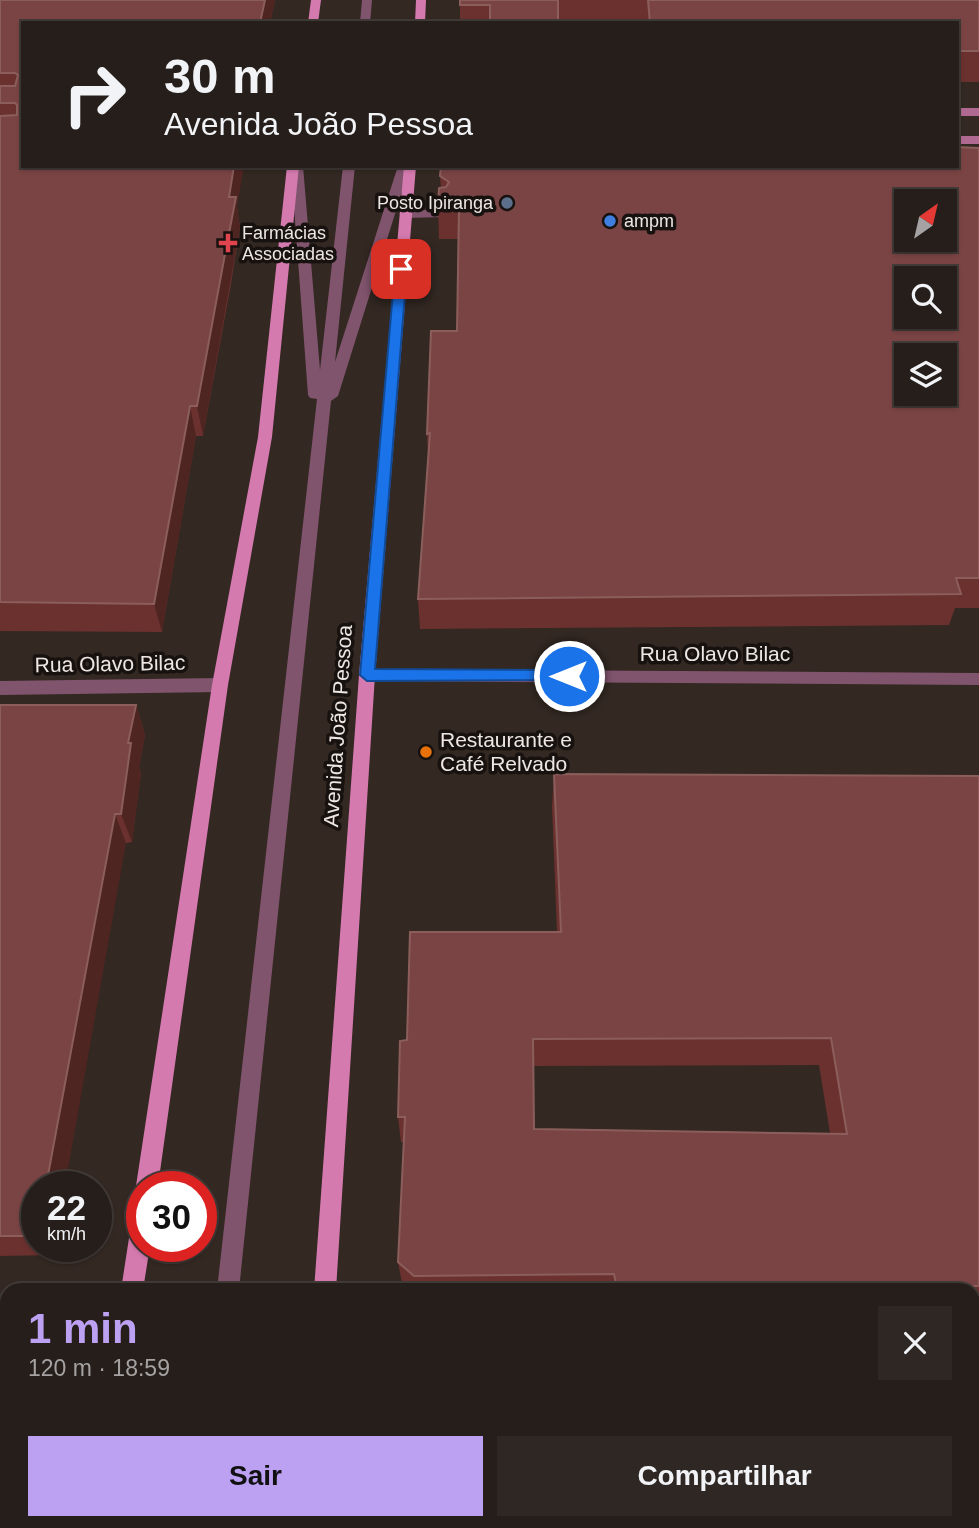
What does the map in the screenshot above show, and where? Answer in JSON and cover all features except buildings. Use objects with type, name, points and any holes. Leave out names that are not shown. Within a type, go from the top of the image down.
[{"type":"main road","points":[[313,21],[316,0]]},
{"type":"main road","points":[[420,21],[421,0]]},
{"type":"main road","points":[[959,112],[979,112]]},
{"type":"main road","points":[[959,140],[979,140]]},
{"type":"main road","points":[[149,1171],[220,685],[265,437],[295,168]]},
{"type":"main road","name":"Avenida João Pessoa","points":[[325,1283],[367,675],[410,168]]},
{"type":"main road","points":[[133,1283],[136,1262]]},
{"type":"street","points":[[365,21],[367,0]]},
{"type":"street","points":[[295,168],[319,436]]},
{"type":"street","points":[[229,1283],[349,168]]},
{"type":"street","points":[[319,436],[403,168]]},
{"type":"street","points":[[405,214],[441,214]]},
{"type":"street","name":"Rua Olavo Bilac","points":[[367,675],[979,679]]},
{"type":"street","name":"Rua Olavo Bilac","points":[[0,688],[220,685]]},
{"type":"place","name":"Posto Ipiranga","points":[[507,203]]},
{"type":"place","name":"ampm","points":[[610,221]]},
{"type":"place","name":"Farmácias Associadas","points":[[228,243]]},
{"type":"place","name":"Restaurante e Café Relvado","points":[[426,752]]},
{"type":"route","points":[[401,269],[367,675],[569,676]]}]
